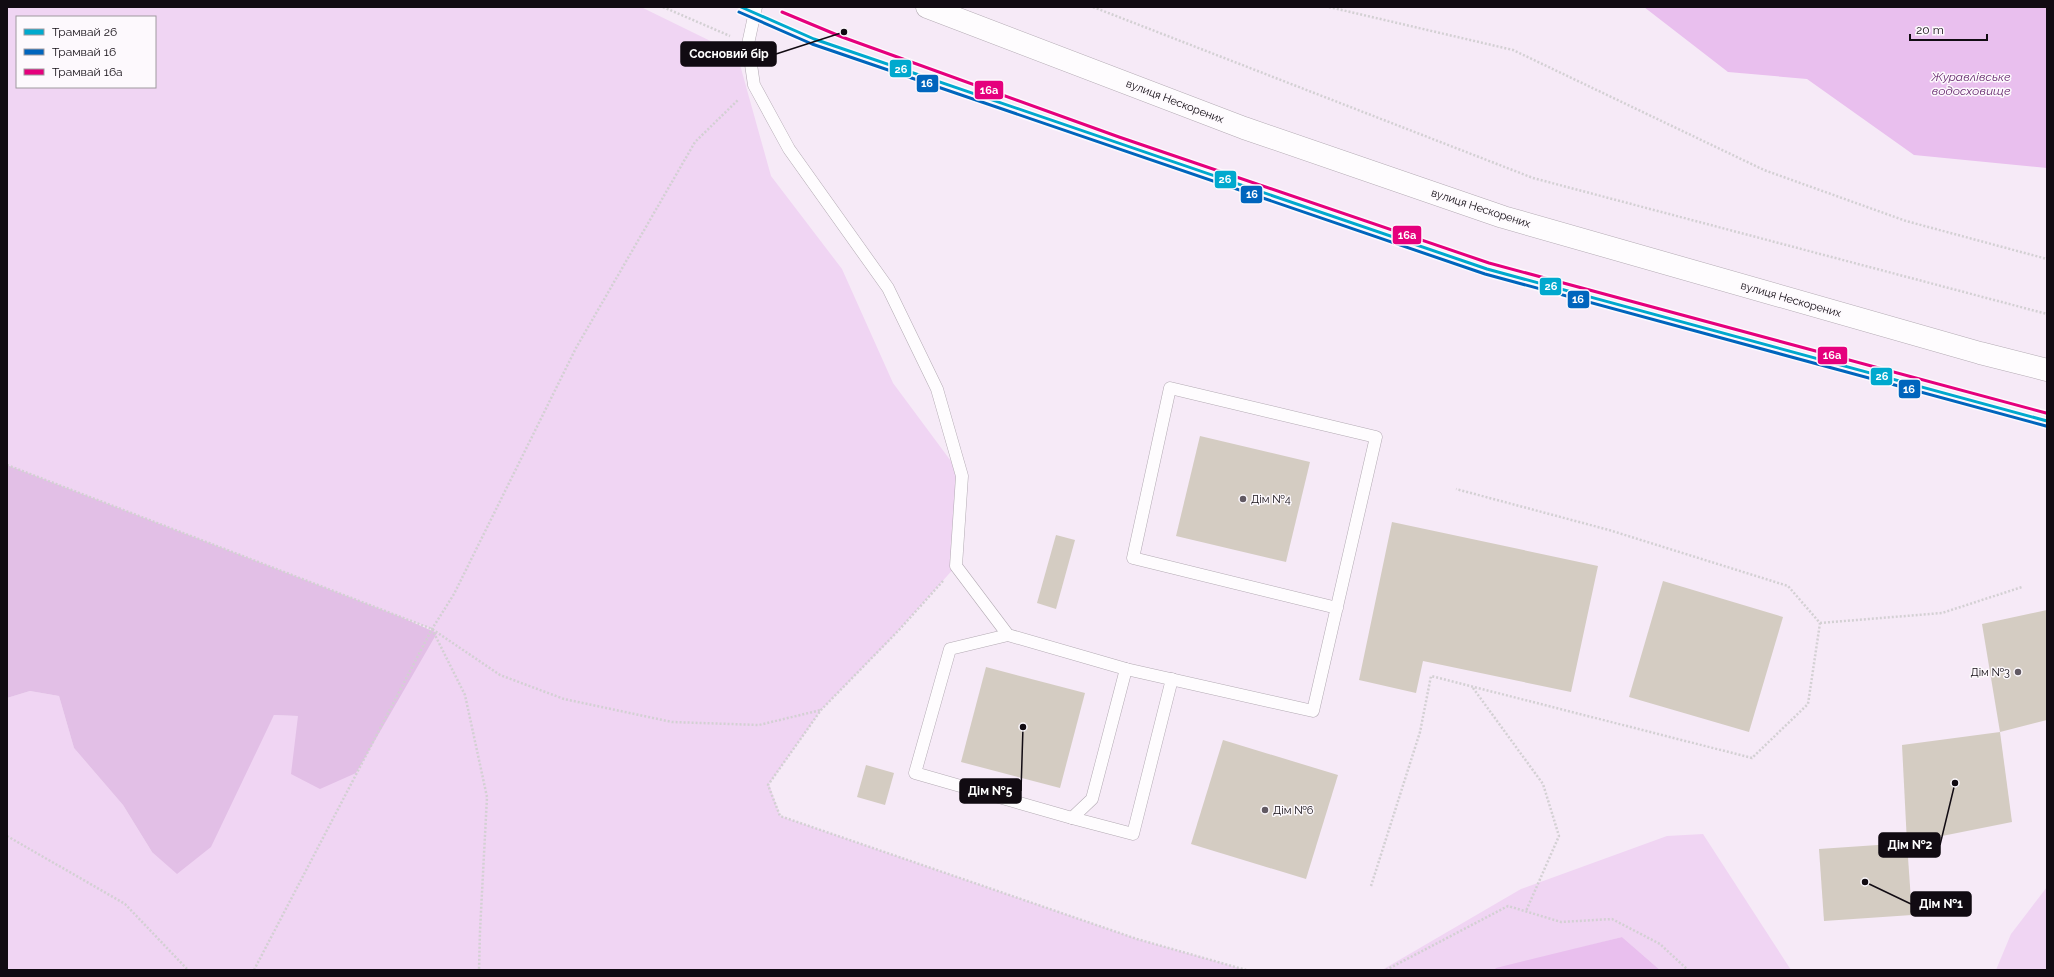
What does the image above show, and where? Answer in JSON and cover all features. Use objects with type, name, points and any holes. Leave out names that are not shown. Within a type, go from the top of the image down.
[{"type":"main road","name":"вулиця Нескорених","points":[[927,7],[1244,128],[1503,217],[1980,353],[2047,370]]},
{"type":"lane","points":[[756,7],[748,44],[754,85],[789,149],[888,288],[937,388],[962,476],[956,566],[1008,635]]},
{"type":"lane","points":[[1172,679],[1133,834],[915,773],[950,649],[1008,635],[1126,669],[1172,679],[1313,711],[1337,608],[1376,437],[1170,388],[1134,558],[1337,608]]},
{"type":"lane","points":[[1072,818],[1092,799],[1126,669]]},
{"type":"path","points":[[663,7],[748,44]]},
{"type":"path","points":[[1093,7],[1533,178],[2047,314]]},
{"type":"path","points":[[1329,7],[1513,50],[1764,170],[1906,221],[2047,259]]},
{"type":"path","points":[[254,970],[432,629],[454,594],[576,348],[695,142],[754,85]]},
{"type":"path","points":[[7,465],[432,629],[500,676],[564,699],[664,720],[759,725],[821,710]]},
{"type":"path","points":[[1371,886],[1420,732],[1431,676],[1752,758],[1808,704],[1820,623],[1788,586],[1609,530],[1456,489]]},
{"type":"path","points":[[956,566],[899,630],[821,710],[768,785],[780,816],[1138,939],[1246,970]]},
{"type":"path","points":[[1820,623],[1942,613],[2022,587]]},
{"type":"path","points":[[432,629],[465,695],[487,797],[480,931],[480,970]]},
{"type":"path","points":[[1473,687],[1542,784],[1559,836],[1526,912]]},
{"type":"path","points":[[7,836],[125,904],[188,970]]},
{"type":"path","points":[[1386,970],[1508,906],[1561,922],[1612,919],[1660,944],[1688,970]]},
{"type":"shaded area","points":[[7,7],[641,7],[737,54],[771,176],[842,269],[893,383],[962,476],[956,566],[888,642],[821,710],[769,784],[780,816],[1137,939],[1246,970],[7,970],[7,698],[30,691],[59,696],[74,748],[123,805],[152,852],[260,742],[274,715],[298,716],[356,773],[432,629],[7,465]]},
{"type":"shaded area","points":[[7,465],[401,617],[437,633],[356,773],[320,789],[291,774],[298,716],[274,715],[211,847],[177,874],[152,852],[123,805],[74,748],[59,696],[30,691],[7,698]]},
{"type":"shaded area","points":[[1703,834],[1791,970],[1660,970],[1622,937],[1494,970],[1382,970],[1521,889],[1667,836]]},
{"type":"shaded area","points":[[2047,887],[2047,970],[1996,970],[2011,934]]},
{"type":"water","name":"Журавлівське водосховище","points":[[1644,7],[2047,7],[2047,168],[1914,155],[1807,79],[1728,72]]},
{"type":"water","points":[[1622,937],[1660,970],[1494,970],[1496,968]]},
{"type":"building","name":"Дім №4","points":[[1200,436],[1310,462],[1286,562],[1176,536]]},
{"type":"building","points":[[1392,522],[1598,566],[1571,692],[1423,661],[1416,693],[1359,680]]},
{"type":"building","points":[[1056,535],[1075,540],[1056,609],[1037,603]]},
{"type":"building","points":[[1663,581],[1783,617],[1749,732],[1629,697]]},
{"type":"building","name":"Дім №3","points":[[2047,610],[2047,720],[2000,732],[1982,624]]},
{"type":"building","points":[[986,667],[1085,693],[1060,788],[961,762]]},
{"type":"building","points":[[2000,732],[2012,822],[1907,843],[1902,745]]},
{"type":"building","name":"Дім №6","points":[[1223,740],[1338,775],[1306,879],[1191,844]]},
{"type":"building","points":[[866,765],[894,773],[885,805],[857,797]]},
{"type":"building","points":[[1907,843],[1912,915],[1824,921],[1819,849]]},
{"type":"tram line","name":"26","points":[[741,7],[814,39],[1487,269],[2047,421]]},
{"type":"tram line","name":"16","points":[[739,12],[812,44],[1485,274],[2046,426]]},
{"type":"tram line","name":"16a","points":[[782,12],[842,37],[1119,137],[1489,263],[2046,413]]},
{"type":"place","name":"Сосновий бір","points":[[844,32]]},
{"type":"place","name":"Дім №4","points":[[1243,499]]},
{"type":"place","name":"Дім №3","points":[[2018,672]]},
{"type":"place","name":"Дім №5","points":[[1023,727]]},
{"type":"place","name":"Дім №2","points":[[1955,783]]},
{"type":"place","name":"Дім №6","points":[[1265,810]]},
{"type":"place","name":"Дім №1","points":[[1865,882]]}]
